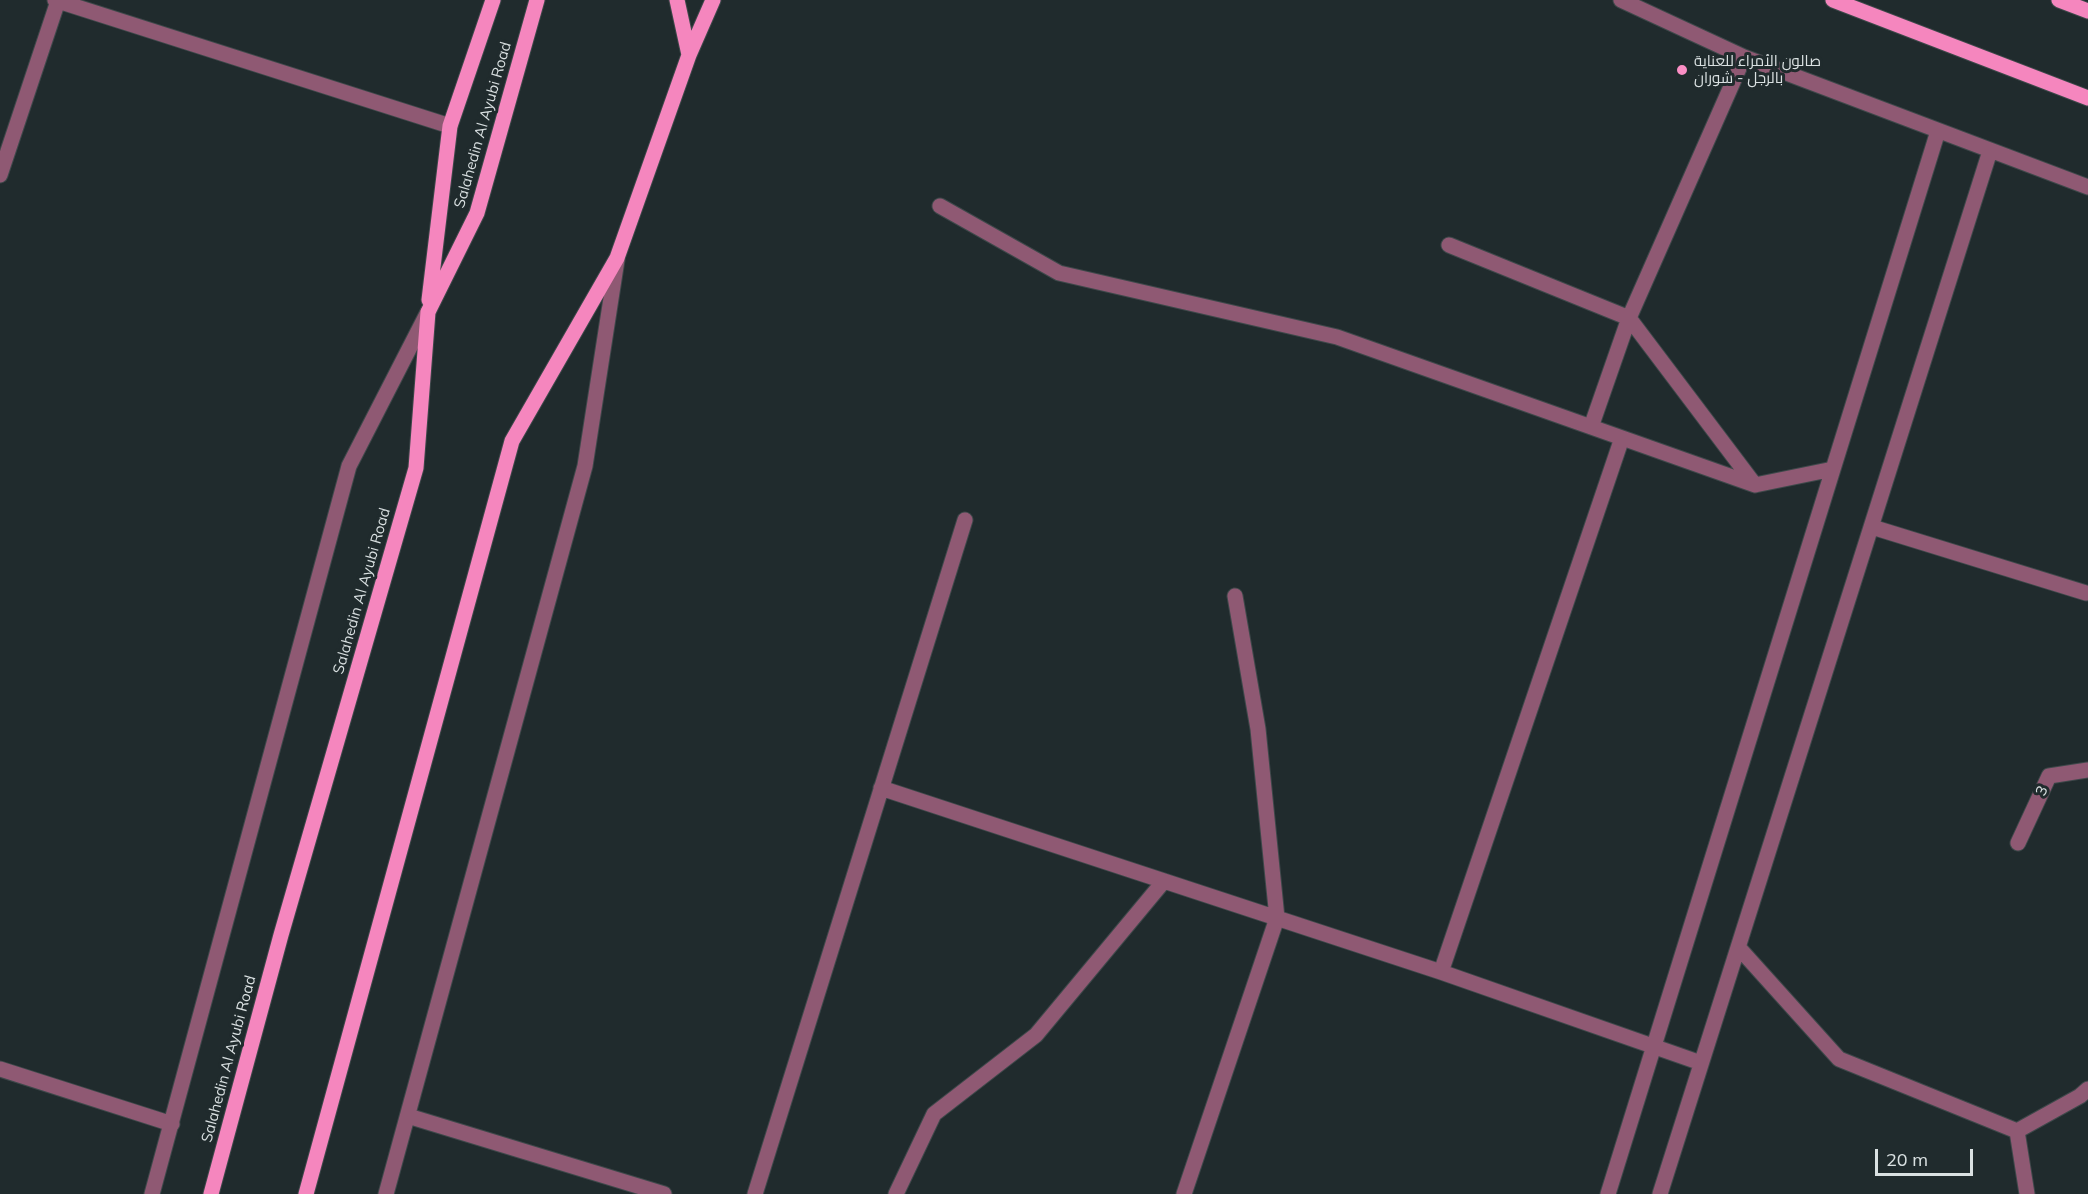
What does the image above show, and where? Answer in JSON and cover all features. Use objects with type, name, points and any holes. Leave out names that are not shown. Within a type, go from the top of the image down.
[{"type":"main road","points":[[428,312],[450,126],[493,0]]},
{"type":"main road","name":"Salahedin Al Ayubi Road","points":[[211,1194],[281,935],[416,468],[428,312],[477,213],[537,0]]},
{"type":"main road","points":[[677,0],[688,55]]},
{"type":"main road","points":[[306,1194],[512,441],[617,258],[688,55],[713,0]]},
{"type":"main road","points":[[1833,0],[2088,98]]},
{"type":"main road","points":[[2059,0],[2088,11]]},
{"type":"street","points":[[0,175],[57,0],[450,126]]},
{"type":"street","points":[[1621,0],[1744,57],[2088,187]]},
{"type":"street","points":[[1591,427],[1629,318],[1744,57]]},
{"type":"street","points":[[1608,1194],[1938,131]]},
{"type":"street","points":[[1660,1194],[1990,151]]},
{"type":"street","points":[[940,206],[1059,273],[1337,338],[1755,485],[1833,469]]},
{"type":"street","points":[[1449,244],[1629,318],[1755,485]]},
{"type":"street","points":[[386,1194],[585,466],[617,258]]},
{"type":"street","points":[[152,1194],[349,466],[428,312]]},
{"type":"street","points":[[1441,972],[1622,438]]},
{"type":"street","points":[[756,1194],[965,520]]},
{"type":"street","points":[[1872,527],[2087,593]]},
{"type":"street","points":[[1184,1194],[1277,918],[1258,729],[1235,596]]},
{"type":"street","name":"3","points":[[2018,843],[2049,776],[2088,770]]},
{"type":"street","points":[[881,788],[1441,972],[1701,1063]]},
{"type":"street","points":[[896,1194],[934,1114],[1036,1035],[1164,881]]},
{"type":"street","points":[[1739,948],[1839,1059],[2017,1131],[2085,1097]]},
{"type":"street","points":[[0,1069],[172,1124]]},
{"type":"street","points":[[408,1116],[664,1194]]},
{"type":"street","points":[[2017,1131],[2027,1194]]},
{"type":"place","name":"صالون الأمراء للعناية بالرجل - شوران","points":[[1682,70]]}]
